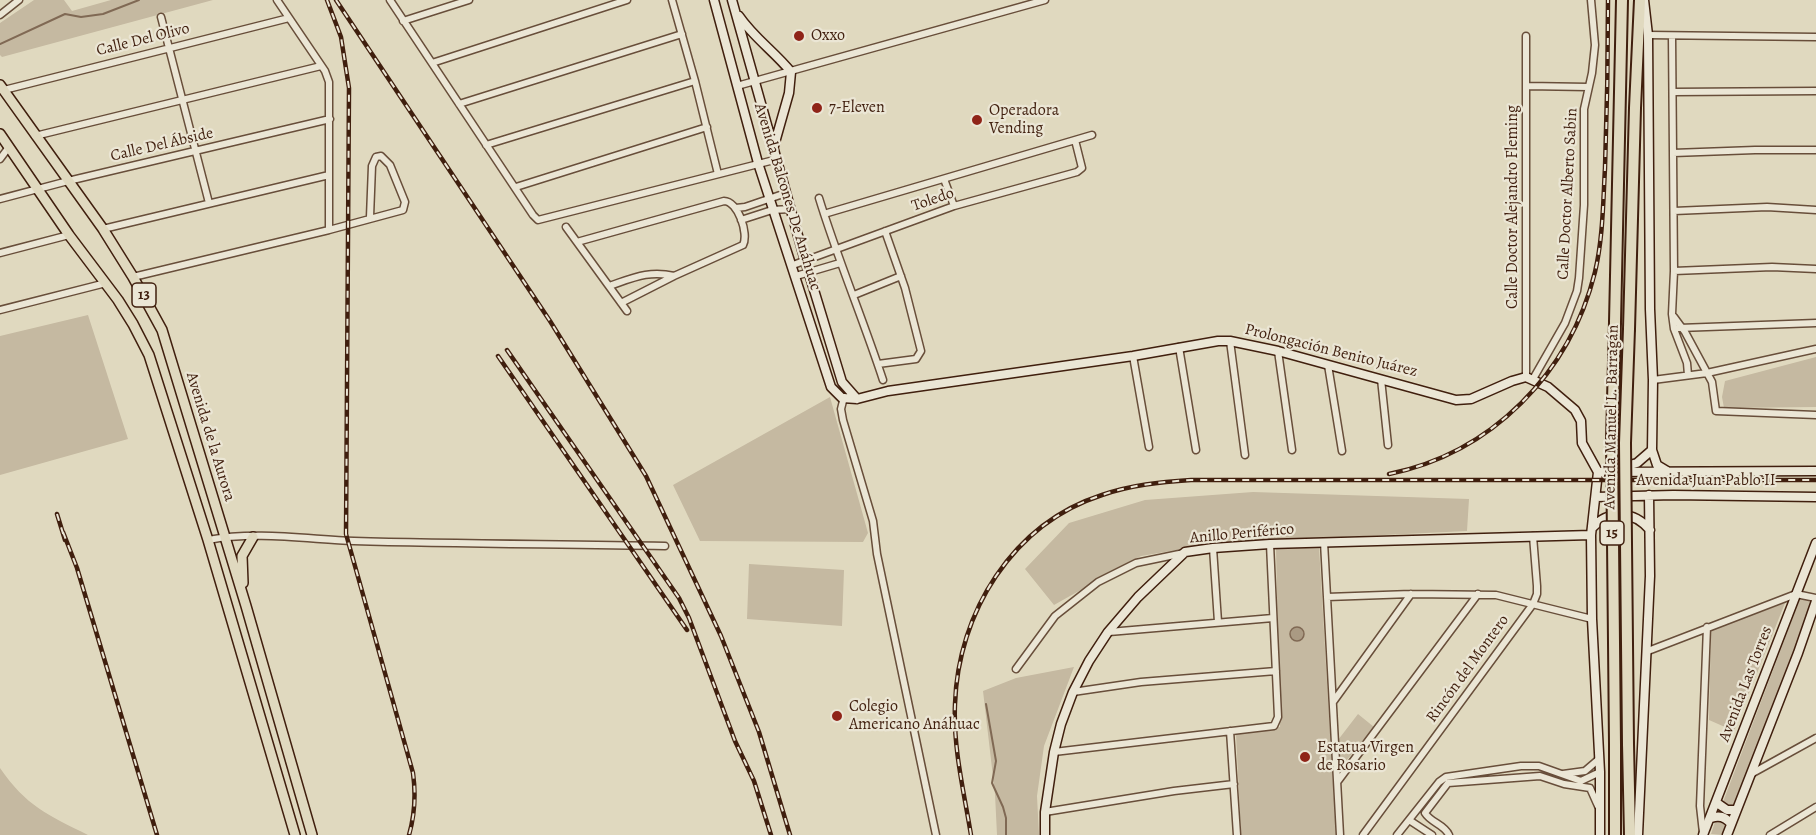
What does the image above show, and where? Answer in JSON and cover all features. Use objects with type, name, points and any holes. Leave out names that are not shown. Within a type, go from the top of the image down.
[{"type":"highway","name":"Avenida Manuel L. Barragán","points":[[1615,835],[1612,452],[1622,0]]},
{"type":"highway","name":"Avenida Manuel L. Barragán","points":[[1630,835],[1625,443],[1635,108],[1642,0]]},
{"type":"main road","name":"Avenida de la Aurora","points":[[2,87],[103,229],[134,277],[162,330],[246,606],[312,835]]},
{"type":"main road","name":"Avenida de la Aurora","points":[[0,134],[69,235],[106,283],[133,324],[149,355],[208,540],[295,835]]},
{"type":"main road","points":[[246,606],[242,560],[253,537]]},
{"type":"street","points":[[0,15],[9,3],[19,0]]},
{"type":"street","points":[[277,0],[321,66],[329,82],[329,230]]},
{"type":"street","points":[[390,0],[538,220],[778,159]]},
{"type":"street","points":[[403,21],[469,0]]},
{"type":"street","points":[[432,63],[613,2],[627,0]]},
{"type":"street","points":[[672,0],[718,174]]},
{"type":"street","name":"Avenida Balcones De Anáhuac","points":[[714,0],[772,210],[792,263],[831,387],[843,398],[841,409],[843,420],[873,520],[877,554],[936,835]]},
{"type":"street","name":"Avenida Balcones De Anáhuac","points":[[732,0],[804,259],[842,382],[850,390]]},
{"type":"street","points":[[737,86],[1045,0]]},
{"type":"street","name":"Calle Doctor Alberto Sabin","points":[[1529,378],[1565,323],[1577,291],[1584,205],[1584,109],[1595,45],[1592,0]]},
{"type":"street","points":[[1642,0],[1648,36],[1652,450],[1657,465],[1667,471]]},
{"type":"street","points":[[735,11],[752,34],[791,72],[789,93],[774,146]]},
{"type":"street","points":[[161,17],[209,203]]},
{"type":"street","name":"Calle Del Olivo","points":[[2,87],[289,18]]},
{"type":"street","points":[[459,104],[682,34]]},
{"type":"street","name":"Calle Doctor Alejandro Fleming","points":[[1526,36],[1529,378]]},
{"type":"street","points":[[1648,36],[1816,37]]},
{"type":"street","points":[[1672,36],[1674,212],[1672,314],[1678,328],[1688,375]]},
{"type":"street","points":[[35,136],[321,66]]},
{"type":"street","points":[[486,145],[695,81]]},
{"type":"street","points":[[1527,87],[1588,87]]},
{"type":"street","points":[[1673,92],[1816,91]]},
{"type":"street","name":"Calle Del Ábside","points":[[0,199],[330,119]]},
{"type":"street","points":[[516,187],[706,127]]},
{"type":"street","points":[[824,214],[1092,135]]},
{"type":"street","name":"Toledo","points":[[804,259],[836,251],[954,206],[1077,172],[1082,169],[1082,166],[1075,140]]},
{"type":"street","points":[[0,159],[9,147]]},
{"type":"street","points":[[1673,153],[1816,150]]},
{"type":"street","points":[[134,277],[403,210],[406,205],[390,165],[378,156],[372,166],[370,217]]},
{"type":"street","points":[[103,229],[329,175]]},
{"type":"street","points":[[944,179],[954,206]]},
{"type":"street","points":[[736,208],[786,193]]},
{"type":"street","points":[[819,198],[840,263],[854,295],[884,380]]},
{"type":"street","points":[[577,242],[724,201],[731,202],[736,208],[746,238],[743,245],[621,303]]},
{"type":"street","points":[[1674,212],[1767,207],[1816,210]]},
{"type":"street","points":[[741,220],[772,210],[791,208]]},
{"type":"street","points":[[566,227],[627,311]]},
{"type":"street","points":[[878,364],[916,359],[921,354],[901,276],[885,231]]},
{"type":"street","points":[[0,253],[69,235]]},
{"type":"street","points":[[792,263],[804,259]]},
{"type":"street","points":[[797,279],[840,263]]},
{"type":"street","points":[[1674,271],[1772,267],[1816,270]]},
{"type":"street","points":[[609,286],[645,274],[659,272],[674,276]]},
{"type":"street","points":[[854,295],[901,276]]},
{"type":"street","points":[[0,310],[106,283]]},
{"type":"street","points":[[1678,328],[1816,323]]},
{"type":"street","points":[[1678,328],[1713,385],[1715,409],[1718,412],[1816,415]]},
{"type":"street","name":"Prolongación Benito Juárez","points":[[843,398],[857,399],[888,391],[1133,356],[1218,341],[1230,341],[1278,351],[1463,400],[1512,381],[1529,378]]},
{"type":"street","points":[[1230,341],[1245,455]]},
{"type":"street","points":[[1179,347],[1196,450]]},
{"type":"street","points":[[1653,380],[1707,373],[1816,349]]},
{"type":"street","points":[[1278,351],[1292,450]]},
{"type":"street","points":[[1133,356],[1149,447]]},
{"type":"street","points":[[1329,365],[1342,452]]},
{"type":"street","points":[[1529,378],[1548,387],[1575,410],[1581,421],[1582,443],[1596,468],[1596,497],[1592,531],[1592,619],[1600,772],[1600,835]]},
{"type":"street","points":[[1381,379],[1388,445]]},
{"type":"street","points":[[843,398],[850,390],[857,399]]},
{"type":"street","points":[[1596,468],[1623,467],[1637,463],[1652,450]]},
{"type":"street","name":"Avenida Juan Pablo II","points":[[1596,468],[1667,471],[1816,471]]},
{"type":"street","points":[[1638,835],[1648,651],[1649,495]]},
{"type":"street","name":"Avenida Juan Pablo II","points":[[1596,497],[1649,495],[1816,497]]},
{"type":"street","points":[[1592,531],[1604,518],[1619,514],[1637,518],[1650,530]]},
{"type":"street","name":"Anillo Periférico","points":[[1045,835],[1045,812],[1054,752],[1073,692],[1108,632],[1138,597],[1185,552],[1270,544],[1533,536],[1592,531]]},
{"type":"street","points":[[1533,536],[1537,594],[1533,604]]},
{"type":"street","points":[[208,540],[225,537],[253,537],[353,541],[665,546]]},
{"type":"street","points":[[1324,542],[1341,835]]},
{"type":"street","name":"Avenida Las Torres","points":[[1704,835],[1816,543]]},
{"type":"street","points":[[1054,752],[1230,730],[1271,728],[1276,724],[1270,544]]},
{"type":"street","points":[[1213,548],[1218,622]]},
{"type":"street","points":[[1016,669],[1055,616],[1098,582],[1136,563],[1185,552]]},
{"type":"street","points":[[1327,597],[1411,594],[1496,595],[1592,619]]},
{"type":"street","points":[[1333,702],[1411,594]]},
{"type":"street","points":[[1337,781],[1478,594]]},
{"type":"street","points":[[1648,651],[1796,594],[1816,600],[1727,835]]},
{"type":"street","name":"Rincón del Montero","points":[[1363,835],[1533,604]]},
{"type":"street","points":[[1108,632],[1273,618]]},
{"type":"street","points":[[1704,835],[1700,807],[1707,627]]},
{"type":"street","points":[[1073,692],[1141,682],[1276,671]]},
{"type":"street","points":[[1230,730],[1238,835]]},
{"type":"street","points":[[1751,775],[1816,738]]},
{"type":"street","points":[[1562,774],[1586,771],[1599,759]]},
{"type":"street","points":[[1397,835],[1450,776],[1528,766],[1545,768],[1581,781],[1600,772]]},
{"type":"street","points":[[1528,766],[1530,776]]},
{"type":"street","points":[[1446,781],[1530,776],[1547,778],[1576,787],[1590,788],[1600,814]]},
{"type":"street","points":[[1446,781],[1425,813],[1429,819],[1448,831],[1449,835]]},
{"type":"street","points":[[1045,812],[1174,790],[1234,784]]},
{"type":"street","points":[[1717,803],[1727,810],[1736,810]]},
{"type":"street","points":[[1770,835],[1816,807]]},
{"type":"street","points":[[1711,818],[1719,816],[1731,824]]},
{"type":"street","points":[[1409,820],[1432,835]]},
{"type":"shaded area","points":[[34,0],[64,0],[72,11],[111,0],[213,0],[2,57],[0,55],[0,23]]},
{"type":"shaded area","points":[[88,315],[128,439],[0,475],[0,336]]},
{"type":"shaded area","points":[[1816,357],[1816,407],[1724,408],[1722,397],[1725,381]]},
{"type":"shaded area","points":[[830,397],[868,533],[863,542],[700,541],[673,485]]},
{"type":"shaded area","points":[[1253,492],[1469,499],[1467,531],[1218,543],[1141,556],[1054,605],[1025,569],[1069,523],[1145,500]]},
{"type":"shaded area","points":[[1319,547],[1336,835],[1241,835],[1236,734],[1280,727],[1276,549]]},
{"type":"shaded area","points":[[749,564],[844,570],[842,626],[747,619]]},
{"type":"shaded area","points":[[1800,599],[1813,601],[1735,806],[1731,808],[1723,802]]},
{"type":"shaded area","points":[[1785,603],[1734,731],[1709,720],[1711,630]]},
{"type":"shaded area","points":[[1294,627],[1300,627],[1304,634],[1300,641],[1294,641],[1290,637],[1290,631]]},
{"type":"shaded area","points":[[1074,667],[1044,746],[1037,796],[1039,835],[997,835],[995,794],[983,691],[1016,678]]},
{"type":"shaded area","points":[[1358,714],[1374,727],[1341,767],[1338,740]]},
{"type":"shaded area","points":[[0,768],[29,801],[49,815],[88,835],[0,835]]},
{"type":"shaded area","points":[[1716,819],[1726,824],[1722,835],[1711,834]]},
{"type":"waterway","points":[[0,44],[65,14],[81,17],[103,14],[139,0]]},
{"type":"waterway","points":[[986,704],[996,761],[992,783],[1006,818],[1006,835]]},
{"type":"railway","points":[[327,0],[341,37],[349,88],[346,534],[413,773],[413,820],[409,835]]},
{"type":"railway","points":[[336,0],[550,321],[646,476],[721,636],[759,732],[790,835]]},
{"type":"railway","points":[[1389,474],[1426,463],[1461,448],[1493,427],[1521,403],[1546,375],[1567,343],[1583,309],[1595,272],[1600,246],[1605,168],[1608,0]]},
{"type":"railway","points":[[507,350],[679,598],[689,618],[735,741],[754,781],[771,835]]},
{"type":"railway","points":[[498,356],[687,630]]},
{"type":"railway","points":[[971,835],[960,770],[955,720],[958,670],[967,637],[979,606],[996,576],[1017,550],[1041,527],[1070,509],[1102,495],[1146,484],[1191,480],[1816,480]]},
{"type":"railway","points":[[57,514],[65,540]]},
{"type":"railway","points":[[63,532],[77,568],[157,835]]},
{"type":"place","name":"Oxxo","points":[[799,36]]},
{"type":"place","name":"7-Eleven","points":[[817,108]]},
{"type":"place","name":"Operadora Vending","points":[[977,120]]},
{"type":"place","name":"Colegio Americano Anáhuac","points":[[837,716]]},
{"type":"place","name":"Estatua Virgen de Rosario","points":[[1305,757]]}]
